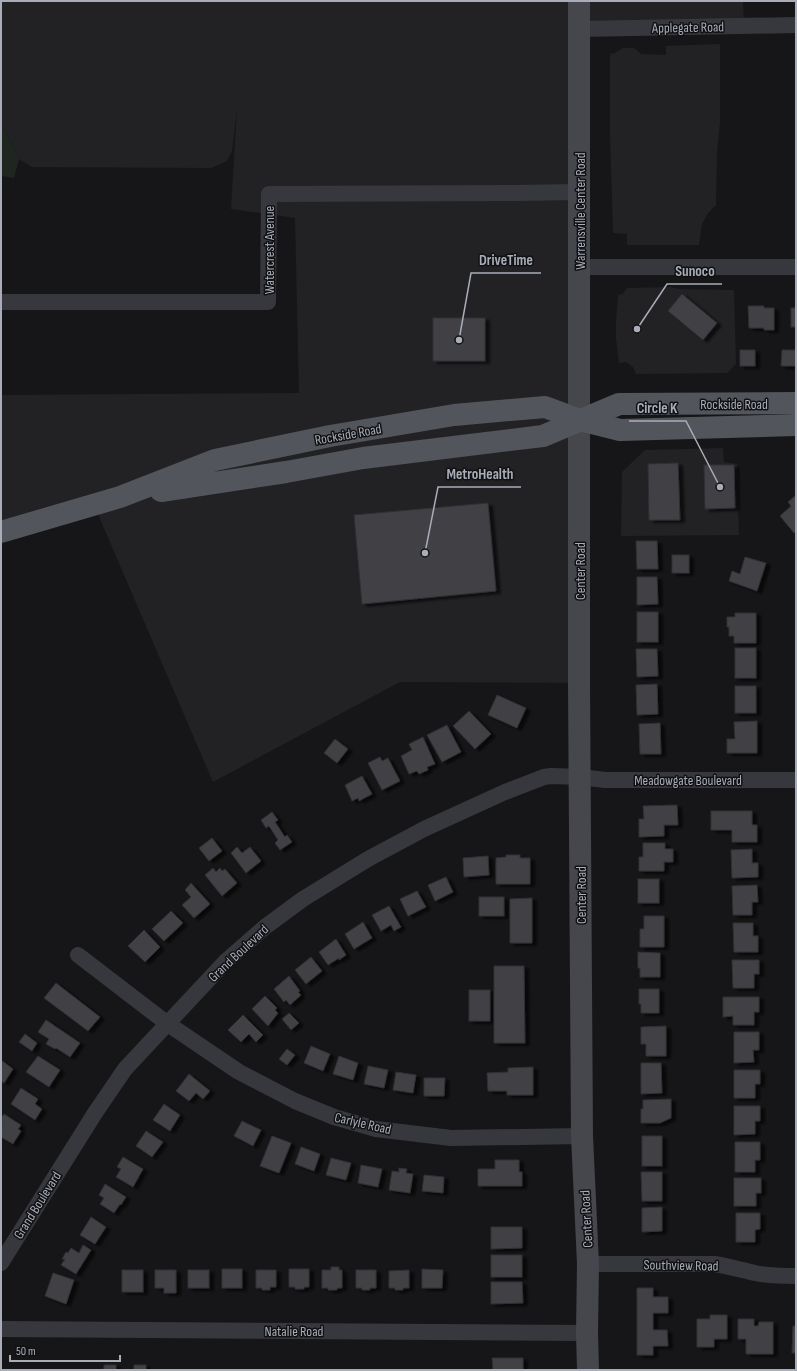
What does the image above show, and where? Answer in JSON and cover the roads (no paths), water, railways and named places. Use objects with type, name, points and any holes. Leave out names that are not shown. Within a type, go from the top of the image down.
[{"type":"main road","name":"Warrensville Center Road","points":[[579,1],[580,420]]},
{"type":"main road","name":"Rockside Road","points":[[120,497],[286,472],[363,458],[543,436],[619,404],[796,403]]},
{"type":"main road","name":"Rockside Road","points":[[1,532],[120,497],[215,460],[346,433],[454,416],[545,407],[580,420],[620,430],[796,425]]},
{"type":"main road","name":"Center Road","points":[[580,420],[582,1136],[588,1264],[588,1370]]},
{"type":"street","name":"Applegate Road","points":[[580,29],[796,25]]},
{"type":"street","name":"Watercrest Avenue","points":[[1,302],[268,302],[269,194],[580,192]]},
{"type":"street","points":[[580,267],[796,267]]},
{"type":"street","name":"Grand Boulevard","points":[[1,1264],[95,1113],[125,1069],[151,1039],[168,1024],[226,961],[265,927],[303,899],[368,859],[424,829],[505,792],[544,777],[580,777]]},
{"type":"street","name":"Meadowgate Boulevard","points":[[580,777],[605,780],[796,780]]},
{"type":"street","name":"Carlyle Road","points":[[78,955],[168,1024],[239,1072],[295,1102],[341,1119],[376,1129],[451,1138],[582,1136]]},
{"type":"street","name":"Southview Road","points":[[588,1264],[714,1264],[734,1267],[754,1273],[777,1276],[796,1276]]},
{"type":"street","name":"Natalie Road","points":[[1,1329],[587,1333]]},
{"type":"place","name":"Sunoco","points":[[637,329]]},
{"type":"place","name":"DriveTime","points":[[459,340]]},
{"type":"place","name":"Circle K","points":[[720,487]]},
{"type":"place","name":"MetroHealth","points":[[425,553]]}]
